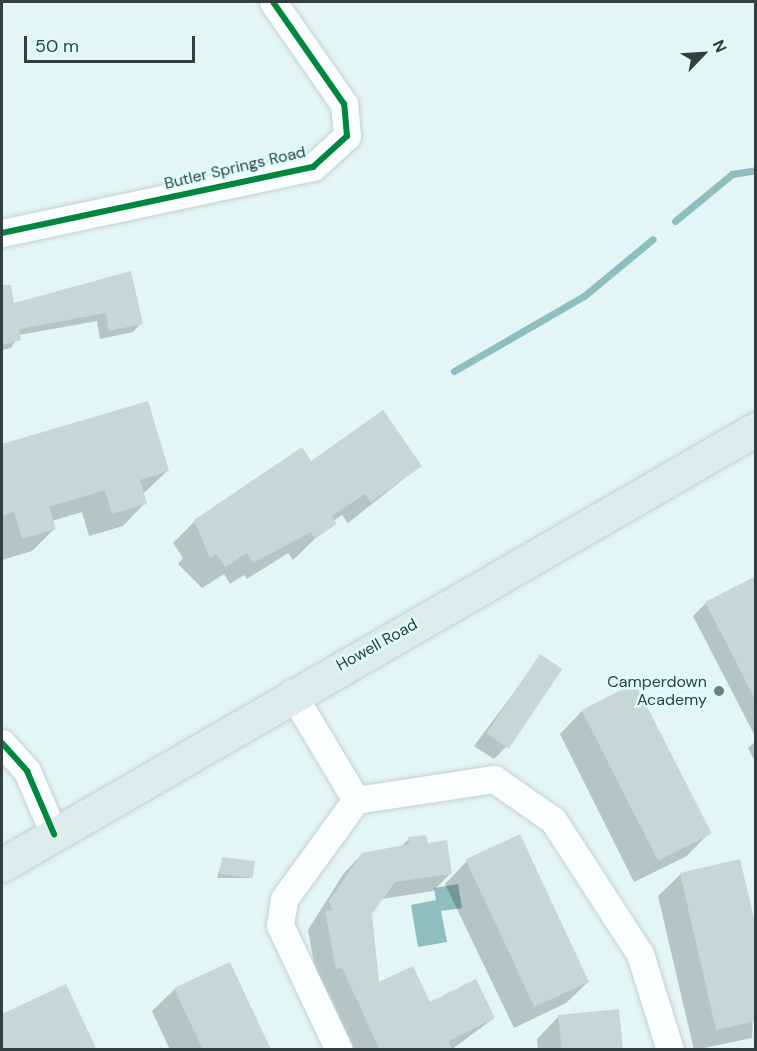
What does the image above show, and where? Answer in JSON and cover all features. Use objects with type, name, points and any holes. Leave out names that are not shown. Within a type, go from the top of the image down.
[{"type":"main road","name":"Howell Road","points":[[2,865],[292,693],[756,429]]},
{"type":"street","name":"Butler Springs Road","points":[[2,233],[313,167],[346,136],[344,104],[273,2]]},
{"type":"street","points":[[292,693],[356,800]]},
{"type":"street","points":[[2,743],[27,771],[54,834]]},
{"type":"street","points":[[339,1050],[280,925],[284,899],[356,800],[494,779],[553,820],[640,954],[670,1050]]},
{"type":"water","points":[[458,884],[462,908],[441,911],[447,942],[418,947],[411,905],[436,900],[434,888]]},
{"type":"building","points":[[131,271],[143,324],[108,331],[106,313],[19,329],[21,340],[2,345],[2,285],[11,285],[14,303]]},
{"type":"building","points":[[148,401],[169,471],[140,480],[147,504],[112,514],[105,490],[49,507],[56,529],[22,539],[14,512],[2,516],[2,444]]},
{"type":"building","points":[[383,410],[422,466],[371,502],[365,494],[332,516],[337,524],[315,539],[311,532],[253,563],[247,553],[225,567],[216,554],[210,558],[194,520],[302,447],[311,461]]},
{"type":"building","points":[[756,576],[756,701],[705,602]]},
{"type":"building","points":[[540,654],[562,669],[509,749],[486,734]]},
{"type":"building","points":[[635,683],[712,834],[658,861],[582,710]]},
{"type":"building","points":[[520,834],[589,982],[535,1007],[466,859]]},
{"type":"building","points":[[426,835],[428,843],[447,840],[452,874],[395,882],[372,914],[379,982],[413,966],[430,1002],[476,979],[495,1018],[449,1041],[452,1050],[380,1050],[342,968],[336,969],[325,911],[332,910],[329,901],[362,853],[409,844],[408,837]]},
{"type":"building","points":[[222,857],[255,861],[253,878],[220,874]]},
{"type":"building","points":[[740,859],[756,927],[756,1021],[716,1030],[680,873]]},
{"type":"building","points":[[230,962],[271,1050],[203,1050],[174,988]]},
{"type":"building","points":[[66,984],[97,1050],[2,1050],[2,1014]]},
{"type":"building","points":[[619,1009],[623,1050],[562,1050],[558,1015]]},
{"type":"waterway","points":[[675,221],[732,174],[756,170]]},
{"type":"waterway","points":[[454,371],[584,296],[653,239]]},
{"type":"cycle path","points":[[2,233],[313,167],[347,136],[344,104],[273,2]]},
{"type":"cycle path","points":[[2,743],[27,771],[54,834]]},
{"type":"place","name":"Camperdown Academy","points":[[719,691]]}]
